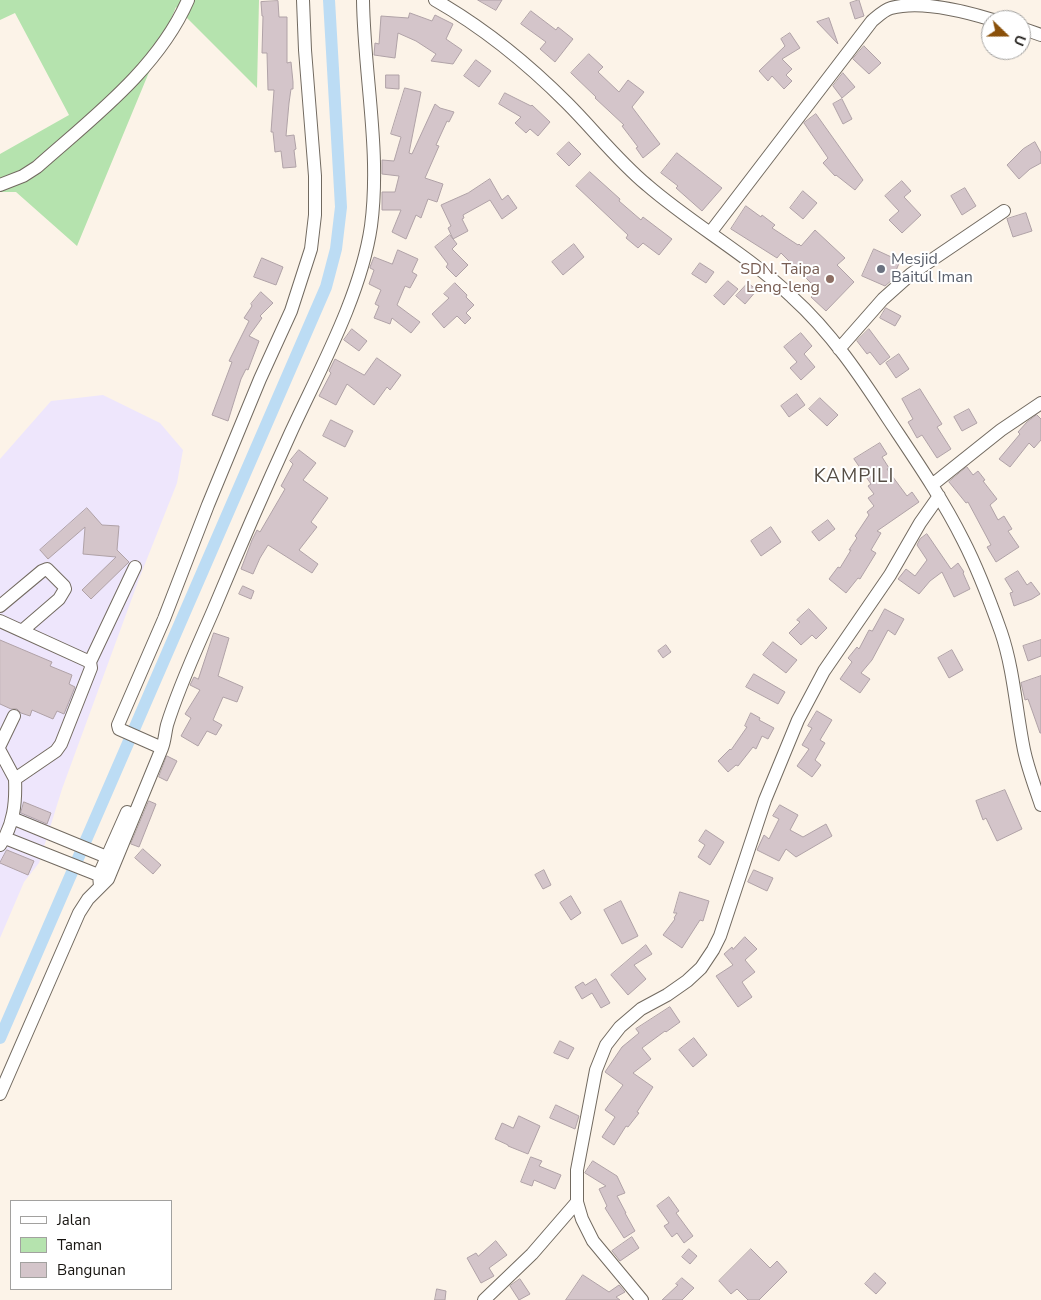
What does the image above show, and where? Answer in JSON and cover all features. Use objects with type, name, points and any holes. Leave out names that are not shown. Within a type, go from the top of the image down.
[{"type":"street","points":[[0,185],[16,179],[37,167],[124,89],[167,37],[188,0]]},
{"type":"street","points":[[155,745],[118,729],[118,725],[164,619],[260,379],[291,311],[311,249],[315,215],[315,176],[303,0]]},
{"type":"street","points":[[0,1094],[79,913],[100,878],[155,745],[167,726],[247,530],[336,334],[358,279],[367,244],[374,189],[363,0]]},
{"type":"street","points":[[435,0],[490,35],[515,55],[566,102],[621,161],[647,185],[792,296],[818,322],[839,349],[874,397],[935,491],[964,540],[1002,634],[1011,669],[1024,752],[1041,805]]},
{"type":"street","points":[[710,233],[872,21],[890,8],[906,4],[954,8],[981,16]]},
{"type":"street","points":[[839,349],[911,274],[1004,211]]},
{"type":"street","points":[[642,1300],[594,1241],[582,1219],[577,1202],[577,1170],[589,1104],[596,1070],[606,1045],[620,1027],[641,1009],[667,995],[687,981],[701,968],[713,950],[720,936],[765,800],[798,720],[824,671],[890,575],[920,523],[935,491],[1001,430],[1041,403]]},
{"type":"street","points":[[15,779],[49,757],[61,744],[91,668],[90,662],[135,567]]},
{"type":"street","points":[[0,606],[42,571],[47,568],[51,571],[64,586],[63,594],[23,630]]},
{"type":"street","points":[[0,621],[90,662]]},
{"type":"street","points":[[0,745],[14,716]]},
{"type":"street","points":[[0,751],[15,779],[12,818],[2,841],[100,878]]},
{"type":"street","points":[[12,818],[108,858]]},
{"type":"street","points":[[484,1300],[532,1254],[577,1202]]},
{"type":"shaded area","points":[[103,395],[160,423],[183,450],[177,483],[139,579],[62,789],[39,863],[24,882],[0,938],[0,459],[51,401]]},
{"type":"green space","points":[[0,0],[259,0],[257,88],[176,7],[77,246],[16,192],[0,192],[0,154],[69,115],[15,13],[0,20]]},
{"type":"building","points":[[478,0],[502,0],[496,10]]},
{"type":"building","points":[[859,0],[864,16],[855,19],[850,3]]},
{"type":"building","points":[[278,1],[279,17],[287,17],[287,63],[291,62],[293,82],[286,136],[294,135],[296,149],[294,150],[296,167],[283,168],[281,151],[275,152],[273,132],[271,132],[274,90],[268,90],[267,53],[262,53],[263,16],[261,2]]},
{"type":"building","points":[[531,11],[556,30],[558,27],[573,39],[555,62],[540,49],[546,42],[521,24]]},
{"type":"building","points":[[410,13],[432,21],[435,15],[453,24],[446,39],[462,50],[453,64],[431,61],[436,54],[416,41],[398,33],[395,58],[374,55],[375,43],[379,44],[381,16],[408,18]]},
{"type":"building","points":[[829,18],[838,44],[817,22]]},
{"type":"building","points":[[790,33],[800,48],[782,59],[792,69],[786,75],[792,81],[784,89],[772,76],[768,81],[759,71],[785,46],[781,39]]},
{"type":"building","points":[[864,46],[881,63],[869,74],[853,59]]},
{"type":"building","points":[[589,54],[603,67],[598,72],[619,92],[628,80],[644,92],[632,107],[660,144],[643,158],[636,148],[638,147],[622,126],[624,125],[571,73]]},
{"type":"building","points":[[476,60],[491,71],[479,87],[464,76]]},
{"type":"building","points":[[843,73],[855,87],[842,98],[833,86]]},
{"type":"building","points":[[386,75],[399,75],[399,89],[386,88]]},
{"type":"building","points":[[405,88],[421,92],[409,153],[412,154],[435,104],[440,108],[454,112],[449,122],[447,121],[436,145],[439,146],[425,178],[443,184],[437,202],[428,199],[421,218],[416,215],[406,239],[392,232],[401,210],[382,210],[382,192],[395,192],[399,176],[382,174],[382,160],[394,161],[401,137],[391,134]]},
{"type":"building","points":[[505,93],[532,105],[550,122],[538,136],[530,129],[526,133],[515,123],[521,117],[499,104]]},
{"type":"building","points":[[842,99],[852,119],[843,124],[833,104]]},
{"type":"building","points":[[816,114],[863,180],[855,190],[835,176],[823,163],[828,158],[804,123]]},
{"type":"building","points":[[569,142],[581,154],[569,166],[557,154]]},
{"type":"building","points":[[1035,142],[1041,153],[1041,163],[1030,169],[1019,179],[1007,165],[1023,149]]},
{"type":"building","points":[[677,153],[722,188],[702,211],[676,188],[678,186],[661,173]]},
{"type":"building","points":[[590,172],[641,220],[643,217],[672,239],[659,255],[643,243],[638,248],[626,238],[628,235],[576,186]]},
{"type":"building","points":[[490,179],[502,200],[508,195],[517,208],[502,219],[490,200],[463,215],[464,218],[462,219],[468,231],[453,239],[448,228],[451,226],[441,205],[468,193]]},
{"type":"building","points":[[902,181],[911,191],[904,197],[921,215],[902,233],[889,220],[899,211],[885,196]]},
{"type":"building","points":[[965,188],[976,206],[962,215],[951,196]]},
{"type":"building","points":[[803,191],[817,203],[803,219],[790,208]]},
{"type":"building","points":[[746,206],[761,217],[762,215],[775,225],[772,228],[798,245],[801,246],[815,230],[845,258],[837,265],[854,282],[826,311],[811,297],[818,290],[781,253],[777,258],[731,229]]},
{"type":"building","points":[[1026,213],[1032,231],[1013,237],[1007,219]]},
{"type":"building","points":[[450,235],[457,244],[452,249],[468,265],[456,277],[446,267],[448,264],[435,247]]},
{"type":"building","points":[[574,244],[584,257],[563,275],[552,262]]},
{"type":"building","name":"Mesjid Baitul Iman","points":[[874,249],[900,261],[892,280],[885,286],[862,276]]},
{"type":"building","points":[[398,250],[418,259],[412,272],[417,275],[410,288],[405,286],[397,305],[420,322],[411,333],[392,318],[390,324],[374,318],[379,306],[375,304],[381,290],[369,284],[374,270],[370,267],[374,257],[392,264]]},
{"type":"building","points":[[262,258],[283,267],[276,285],[254,277]]},
{"type":"building","points":[[700,263],[714,272],[706,283],[692,274]]},
{"type":"building","points":[[728,281],[738,289],[724,305],[714,296]]},
{"type":"building","points":[[455,283],[474,305],[466,313],[471,318],[465,324],[457,316],[444,328],[432,314],[449,298],[444,294]]},
{"type":"building","points":[[748,283],[757,290],[745,304],[736,296]]},
{"type":"building","points":[[261,292],[273,303],[260,316],[262,318],[249,336],[259,341],[248,370],[246,369],[241,379],[228,421],[212,415],[232,362],[229,361],[249,321],[244,318],[252,306],[251,304]]},
{"type":"building","points":[[886,308],[901,316],[895,326],[880,318]]},
{"type":"building","points":[[352,329],[367,341],[359,351],[344,340]]},
{"type":"building","points":[[869,329],[890,357],[880,365],[870,352],[867,354],[857,341]]},
{"type":"building","points":[[801,333],[812,346],[804,354],[815,367],[801,380],[790,368],[797,362],[784,347]]},
{"type":"building","points":[[899,354],[909,369],[896,378],[886,363]]},
{"type":"building","points":[[377,358],[401,375],[390,390],[387,387],[374,405],[347,384],[336,405],[319,396],[331,373],[329,371],[335,359],[364,375]]},
{"type":"building","points":[[920,389],[942,424],[937,427],[951,449],[937,458],[922,435],[917,438],[908,422],[913,419],[902,399]]},
{"type":"building","points":[[797,394],[805,405],[789,417],[781,406]]},
{"type":"building","points":[[820,398],[838,415],[827,426],[809,409]]},
{"type":"building","points":[[969,409],[977,423],[962,431],[954,417]]},
{"type":"building","points":[[1037,415],[1041,419],[1041,440],[1034,448],[1029,443],[1010,467],[999,459],[1020,434],[1018,432]]},
{"type":"building","points":[[331,420],[353,431],[345,447],[323,436]]},
{"type":"building","points":[[880,443],[887,454],[882,457],[889,468],[887,469],[907,496],[912,492],[919,502],[877,531],[881,533],[871,550],[876,553],[860,579],[858,578],[846,593],[829,579],[838,567],[840,568],[857,538],[855,536],[869,515],[867,512],[874,506],[868,498],[874,494],[868,486],[871,484],[854,459]]},
{"type":"building","points":[[299,450],[316,463],[303,480],[328,498],[311,522],[317,527],[299,550],[318,564],[312,573],[268,545],[253,574],[241,569],[257,530],[260,532],[285,489],[281,486],[293,464],[290,461]]},
{"type":"building","points":[[967,467],[973,475],[978,471],[985,480],[983,481],[997,499],[990,505],[998,520],[1004,516],[1012,529],[1008,531],[1019,547],[996,562],[987,547],[991,545],[968,502],[966,503],[949,482]]},
{"type":"building","points":[[87,508],[102,525],[119,526],[117,550],[129,562],[91,599],[82,590],[116,557],[83,554],[85,527],[48,559],[40,550]]},
{"type":"building","points":[[828,520],[835,529],[819,541],[812,532]]},
{"type":"building","points":[[771,527],[781,542],[761,556],[751,541]]},
{"type":"building","points":[[927,534],[951,569],[958,563],[964,572],[970,589],[954,597],[942,572],[930,581],[919,594],[898,579],[906,569],[915,576],[927,560],[917,545],[920,539]]},
{"type":"building","points":[[1018,571],[1027,585],[1031,582],[1040,594],[1014,606],[1010,593],[1013,592],[1005,579]]},
{"type":"building","points":[[243,586],[254,591],[251,599],[239,594]]},
{"type":"building","points":[[809,609],[827,628],[816,639],[812,635],[801,645],[789,633],[800,622],[797,620]]},
{"type":"building","points":[[885,609],[904,619],[895,635],[888,630],[872,660],[861,673],[870,679],[860,693],[840,679],[852,662],[848,658],[857,647],[859,649],[869,630],[872,631]]},
{"type":"building","points":[[214,633],[229,638],[218,676],[243,687],[237,702],[223,697],[213,720],[222,725],[216,735],[207,731],[198,746],[181,736],[191,718],[185,714],[200,690],[190,685],[194,677],[198,679]]},
{"type":"building","points":[[0,640],[52,662],[50,666],[72,675],[69,684],[75,687],[64,714],[57,711],[53,719],[32,710],[30,716],[21,713],[17,709],[11,709],[0,704]]},
{"type":"building","points":[[1041,640],[1041,656],[1028,661],[1023,646]]},
{"type":"building","points":[[773,642],[797,660],[786,673],[763,655]]},
{"type":"building","points":[[666,645],[671,652],[663,658],[658,651]]},
{"type":"building","points":[[952,650],[963,670],[949,678],[938,658]]},
{"type":"building","points":[[754,674],[785,692],[778,704],[746,687]]},
{"type":"building","points":[[1041,676],[1040,733],[1028,699],[1025,700],[1021,683]]},
{"type":"building","points":[[817,711],[832,720],[820,740],[825,743],[815,760],[821,765],[812,777],[797,766],[809,749],[802,745],[812,728],[808,726]]},
{"type":"building","points":[[751,713],[774,728],[768,739],[762,736],[756,749],[753,747],[738,766],[736,765],[728,772],[718,761],[731,750],[747,727],[745,726]]},
{"type":"building","points":[[167,756],[177,761],[167,781],[159,777]]},
{"type":"building","points":[[1005,790],[1022,829],[997,841],[986,818],[983,820],[976,801]]},
{"type":"building","points":[[149,801],[156,804],[139,847],[131,844]]},
{"type":"building","points":[[24,802],[51,813],[47,824],[21,813]]},
{"type":"building","points":[[780,805],[798,815],[790,830],[803,837],[826,824],[832,836],[796,857],[786,849],[779,861],[757,850],[764,835],[769,839],[779,819],[773,816]]},
{"type":"building","points":[[706,830],[724,842],[710,865],[698,857],[705,845],[699,841]]},
{"type":"building","points":[[143,849],[161,865],[153,874],[135,858]]},
{"type":"building","points":[[7,850],[34,861],[28,875],[0,863]]},
{"type":"building","points":[[544,870],[551,885],[543,889],[535,875]]},
{"type":"building","points":[[754,870],[773,878],[767,891],[748,882]]},
{"type":"building","points":[[680,892],[709,901],[703,921],[700,920],[682,948],[663,935],[675,919],[677,913],[674,913]]},
{"type":"building","points":[[571,896],[581,913],[571,920],[560,903]]},
{"type":"building","points":[[621,901],[638,936],[622,944],[604,910]]},
{"type":"building","points":[[745,937],[757,949],[745,960],[755,972],[742,982],[752,997],[738,1007],[716,976],[733,965],[724,954],[732,947],[733,949]]},
{"type":"building","points":[[646,945],[652,954],[634,965],[646,979],[628,995],[611,975]]},
{"type":"building","points":[[596,979],[610,1003],[601,1008],[592,993],[582,999],[575,987],[583,982],[585,985]]},
{"type":"building","points":[[670,1007],[680,1022],[642,1048],[651,1059],[633,1073],[653,1087],[637,1112],[639,1113],[628,1127],[626,1126],[614,1145],[602,1137],[615,1117],[605,1110],[623,1085],[605,1072],[622,1047],[639,1033],[636,1029]]},
{"type":"building","points":[[694,1038],[707,1055],[693,1067],[679,1050]]},
{"type":"building","points":[[560,1041],[574,1048],[568,1059],[554,1053]]},
{"type":"building","points":[[556,1105],[579,1116],[575,1129],[550,1118]]},
{"type":"building","points":[[519,1116],[540,1126],[528,1154],[495,1139],[502,1123],[513,1128]]},
{"type":"building","points":[[531,1157],[542,1161],[539,1166],[561,1175],[555,1189],[534,1180],[532,1186],[521,1182]]},
{"type":"building","points":[[593,1161],[617,1176],[625,1193],[617,1196],[635,1231],[624,1238],[605,1208],[607,1206],[599,1189],[606,1186],[585,1173]]},
{"type":"building","points":[[669,1197],[679,1211],[676,1213],[693,1236],[684,1243],[677,1233],[672,1237],[664,1226],[669,1223],[657,1206]]},
{"type":"building","points":[[632,1237],[639,1248],[620,1261],[612,1251]]},
{"type":"building","points":[[496,1241],[507,1255],[489,1268],[494,1276],[481,1283],[467,1258],[476,1253],[478,1256]]},
{"type":"building","points":[[689,1249],[697,1256],[690,1264],[682,1257]]},
{"type":"building","points":[[751,1249],[770,1268],[777,1261],[787,1272],[759,1300],[748,1300],[737,1289],[731,1294],[719,1281]]},
{"type":"building","points":[[875,1273],[886,1283],[876,1294],[865,1284]]},
{"type":"building","points":[[583,1275],[609,1292],[619,1285],[625,1292],[616,1297],[620,1300],[566,1300]]},
{"type":"building","points":[[682,1278],[694,1288],[682,1300],[662,1300],[678,1285],[676,1284]]},
{"type":"building","points":[[520,1279],[530,1294],[519,1300],[510,1286]]},
{"type":"building","points":[[437,1289],[446,1291],[445,1300],[435,1300]]},
{"type":"waterway","points":[[0,1038],[326,287],[336,249],[341,207],[329,0]]},
{"type":"place","name":"Mesjid Baitul Iman","points":[[881,269]]},
{"type":"place","name":"SDN. Taipa Leng-leng","points":[[830,279]]},
{"type":"district","name":"KAMPILI","points":[[854,477]]}]
